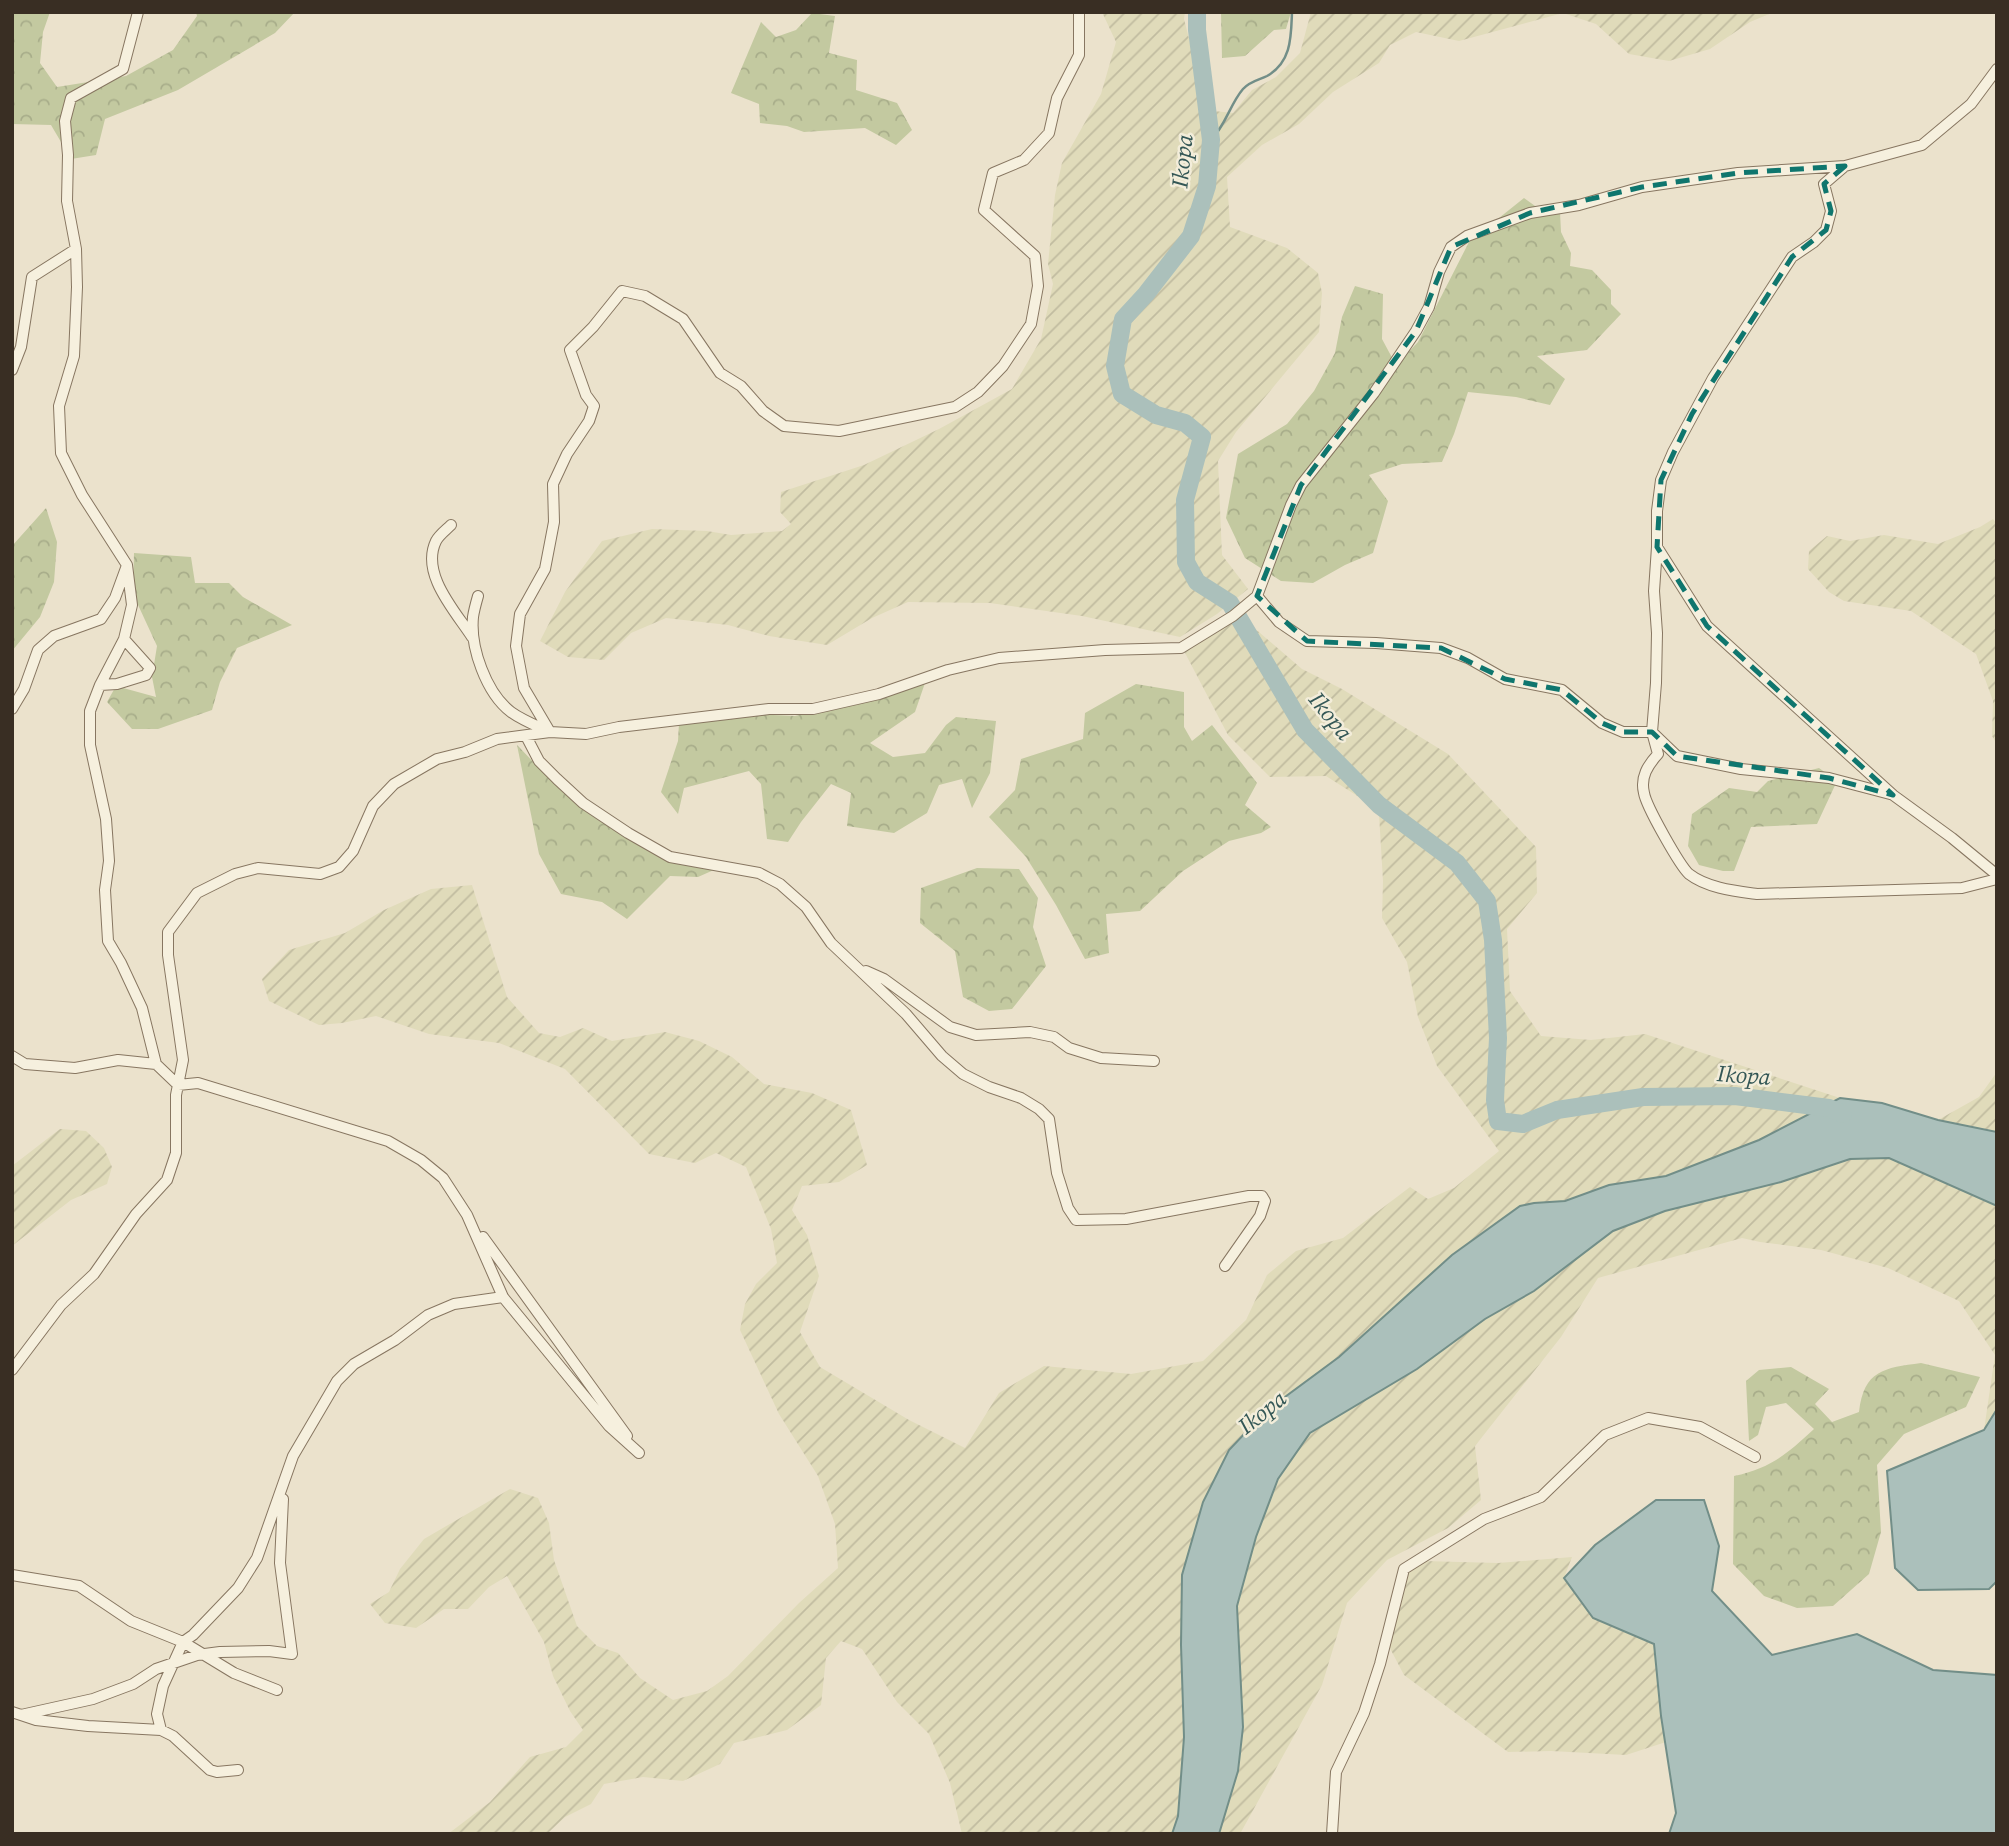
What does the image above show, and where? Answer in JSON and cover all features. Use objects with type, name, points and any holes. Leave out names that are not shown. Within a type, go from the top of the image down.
[{"type":"street","points":[[138,12],[122,69],[71,98],[65,121],[68,155],[67,201],[76,249],[77,287],[74,356],[59,406],[61,453],[82,495],[127,565],[132,605],[124,639],[90,711],[90,745],[106,819],[109,861],[105,890],[108,941],[142,1008],[156,1064],[178,1085],[198,1083],[387,1141],[421,1160],[443,1178],[639,1452],[609,1426],[503,1297],[467,1215]]},
{"type":"street","points":[[550,732],[524,688],[516,646],[520,614],[545,569],[554,522],[553,484],[567,454],[582,435],[594,406],[586,394],[570,349],[593,327],[622,291],[645,296],[682,319],[720,373],[741,386],[763,411],[783,426],[839,431],[955,407],[978,392],[1003,366],[1031,324],[1038,286],[1035,256],[984,210],[993,173],[1024,160],[1049,133],[1057,98],[1079,55],[1079,12]]},
{"type":"street","points":[[12,1370],[61,1305],[94,1274],[136,1214],[167,1180],[176,1153],[178,1085],[183,1060],[168,955],[168,932],[197,893],[234,874],[258,868],[320,874],[339,867],[352,851],[373,806],[394,783],[437,759],[465,752],[497,739],[550,732],[586,734],[619,727],[769,709],[813,709],[879,694],[948,670],[999,658],[1105,650],[1181,648],[1237,612],[1256,596],[1301,485],[1374,393],[1416,331],[1429,307],[1439,272],[1451,247],[1467,236],[1530,213],[1579,205],[1642,187],[1738,173],[1845,166],[1922,145],[1971,104],[1997,69]]},
{"type":"street","points":[[1845,166],[1824,184],[1831,211],[1826,230],[1792,257],[1713,378],[1661,480],[1654,591],[1657,633],[1652,733],[1658,754],[1645,769],[1644,793],[1666,839],[1688,874],[1724,890],[1757,894],[1925,890],[1962,888],[1997,877]]},
{"type":"street","points":[[12,370],[21,347],[32,277],[76,249]]},
{"type":"street","points":[[451,525],[436,540],[432,555],[433,569],[444,595],[474,639]]},
{"type":"street","points":[[1657,547],[1707,626],[1893,795],[1952,838],[1997,877]]},
{"type":"street","points":[[12,709],[24,689],[38,650],[54,636],[101,619],[115,598],[127,565]]},
{"type":"street","points":[[478,596],[473,617],[474,639],[486,680],[497,698],[511,712],[550,732]]},
{"type":"street","points":[[1256,596],[1279,622],[1307,641],[1441,648],[1468,658],[1506,679],[1562,690],[1602,723],[1623,732],[1652,733],[1677,756],[1741,769],[1829,778],[1893,795]]},
{"type":"street","points":[[100,685],[117,684],[146,675],[150,668],[124,639]]},
{"type":"street","points":[[526,736],[539,761],[557,779],[583,803],[628,833],[670,857],[759,873],[780,884],[806,906],[831,943],[906,1014],[942,1056],[963,1074],[1021,1098],[1039,1109],[1049,1119],[1057,1173],[1068,1208],[1076,1220],[1126,1219],[1249,1196],[1262,1196],[1265,1201],[1260,1216],[1225,1266]]},
{"type":"street","points":[[858,968],[884,979],[950,1027],[976,1035],[1030,1032],[1054,1037],[1069,1048],[1101,1058],[1154,1061]]},
{"type":"street","points":[[12,1056],[25,1064],[75,1068],[118,1060],[156,1064]]},
{"type":"street","points":[[161,1730],[157,1714],[163,1685],[183,1642],[238,1588],[257,1558],[293,1456],[337,1381],[354,1364],[395,1340],[428,1315],[454,1304],[503,1297]]},
{"type":"street","points":[[1332,1834],[1336,1772],[1364,1713],[1380,1664],[1404,1569],[1484,1519],[1541,1497],[1605,1435],[1648,1418],[1700,1427],[1755,1457]]},
{"type":"street","points":[[17,1714],[93,1699],[133,1684],[156,1670],[204,1654],[269,1651],[292,1654],[280,1563],[281,1519],[286,1479]]},
{"type":"street","points":[[12,1576],[79,1586],[131,1621],[183,1642],[234,1673],[277,1690]]},
{"type":"street","points":[[17,1714],[36,1720],[88,1726],[161,1730],[173,1736],[211,1770],[238,1770]]},
{"type":"highlighted area","points":[[1845,166],[1824,184],[1831,211],[1826,230],[1792,257],[1692,414],[1661,480],[1657,547],[1707,626],[1893,795],[1829,778],[1677,756],[1652,732],[1623,732],[1602,723],[1562,690],[1505,679],[1441,648],[1307,641],[1257,596],[1301,485],[1416,331],[1451,247],[1530,213],[1642,187],[1738,173]]},
{"type":"shaded area","points":[[1102,12],[1185,12],[1184,19],[1200,82],[1214,111],[1233,113],[1252,90],[1276,77],[1300,53],[1311,12],[1774,12],[1750,22],[1710,49],[1669,61],[1629,54],[1596,24],[1563,13],[1459,41],[1416,32],[1390,45],[1379,63],[1333,92],[1299,124],[1262,145],[1227,177],[1230,227],[1287,248],[1318,273],[1322,293],[1319,332],[1236,432],[1218,461],[1222,555],[1248,589],[1217,614],[1180,637],[1082,616],[990,603],[908,602],[872,618],[827,645],[769,636],[728,625],[666,618],[631,633],[604,660],[568,657],[540,641],[565,592],[602,541],[652,529],[707,531],[731,535],[782,531],[791,524],[780,512],[781,492],[864,465],[939,429],[1012,389],[1041,339],[1053,284],[1048,264],[1055,195],[1062,163],[1101,94],[1116,42]]},
{"type":"shaded area","points":[[1993,519],[1997,524],[1997,744],[1992,736],[1993,701],[1976,654],[1911,611],[1844,601],[1829,592],[1808,569],[1809,551],[1827,536],[1850,541],[1884,535],[1938,544]]},
{"type":"shaded area","points":[[1239,615],[1302,669],[1342,689],[1448,754],[1536,847],[1537,893],[1507,929],[1510,991],[1541,1036],[1591,1040],[1645,1034],[1840,1098],[1759,1140],[1666,1176],[1609,1185],[1565,1201],[1519,1206],[1452,1255],[1339,1357],[1266,1411],[1182,1575],[1184,1737],[1178,1817],[1172,1834],[962,1834],[950,1783],[929,1734],[897,1702],[862,1649],[841,1641],[826,1658],[821,1705],[787,1730],[734,1743],[720,1764],[683,1781],[643,1777],[604,1784],[591,1804],[565,1817],[547,1834],[448,1834],[490,1802],[530,1757],[566,1747],[583,1730],[570,1711],[553,1676],[544,1642],[507,1576],[489,1587],[468,1609],[444,1609],[416,1628],[385,1623],[370,1604],[389,1592],[400,1569],[424,1539],[510,1489],[538,1498],[549,1523],[554,1560],[577,1626],[597,1646],[618,1653],[640,1678],[673,1700],[707,1691],[728,1676],[799,1603],[838,1568],[835,1524],[818,1476],[779,1414],[740,1330],[745,1304],[756,1284],[777,1263],[771,1229],[746,1167],[716,1153],[695,1163],[649,1154],[565,1069],[499,1043],[429,1034],[376,1016],[319,1025],[269,1001],[262,979],[289,950],[345,933],[384,910],[431,889],[472,885],[507,997],[539,1033],[560,1037],[583,1028],[612,1041],[665,1032],[699,1041],[732,1057],[764,1084],[812,1093],[851,1110],[867,1165],[839,1182],[802,1186],[792,1210],[807,1235],[819,1276],[800,1332],[820,1367],[909,1420],[965,1448],[999,1393],[1044,1366],[1131,1374],[1203,1361],[1246,1320],[1267,1275],[1296,1251],[1343,1238],[1410,1187],[1428,1199],[1454,1188],[1499,1151],[1437,1066],[1418,1017],[1407,962],[1382,918],[1379,814],[1359,797],[1326,776],[1270,777],[1228,735],[1184,651]]},
{"type":"shaded area","points":[[1997,1072],[1997,1132],[1938,1120],[1979,1097]]},
{"type":"shaded area","points":[[60,1129],[86,1131],[104,1148],[112,1167],[107,1184],[71,1200],[12,1246],[12,1166]]},
{"type":"shaded area","points":[[1889,1158],[1997,1206],[1997,1409],[1984,1430],[1995,1355],[1959,1301],[1888,1268],[1821,1250],[1742,1238],[1598,1278],[1561,1337],[1475,1446],[1481,1500],[1448,1528],[1387,1560],[1347,1603],[1322,1685],[1240,1834],[1219,1834],[1238,1771],[1243,1727],[1237,1606],[1256,1537],[1279,1479],[1310,1433],[1417,1369],[1485,1319],[1534,1291],[1613,1231],[1666,1211],[1781,1182],[1850,1159]]},
{"type":"shaded area","points":[[1572,1557],[1564,1578],[1593,1618],[1654,1644],[1666,1742],[1626,1755],[1508,1752],[1404,1675],[1383,1635],[1397,1583],[1423,1561],[1498,1563]]},
{"type":"green space","points":[[12,12],[50,12],[43,32],[40,63],[57,87],[126,76],[173,50],[197,16],[196,12],[295,12],[275,33],[178,90],[105,119],[96,155],[71,159],[51,125],[12,124]]},
{"type":"green space","points":[[1221,12],[1291,12],[1286,29],[1274,30],[1245,56],[1222,58]]},
{"type":"green space","points":[[812,13],[835,16],[829,53],[857,60],[856,90],[897,103],[912,130],[896,145],[865,128],[804,132],[787,126],[760,123],[759,104],[731,93],[761,22],[776,37],[796,30]]},
{"type":"green space","points":[[1524,198],[1542,211],[1560,212],[1561,232],[1571,253],[1570,266],[1592,270],[1611,290],[1611,304],[1621,314],[1587,350],[1537,356],[1565,379],[1550,405],[1516,397],[1468,392],[1442,462],[1402,464],[1369,475],[1388,501],[1373,553],[1313,583],[1281,581],[1245,558],[1226,518],[1238,454],[1287,424],[1314,391],[1335,353],[1342,317],[1355,286],[1383,294],[1382,339],[1396,365],[1418,342],[1469,242]]},
{"type":"green space","points":[[46,508],[57,542],[54,582],[40,617],[12,651],[12,546]]},
{"type":"green space","points":[[134,553],[191,557],[195,583],[229,583],[243,597],[292,625],[237,648],[220,682],[212,710],[158,729],[132,729],[107,702],[116,686],[156,697],[152,677],[157,646],[133,594]]},
{"type":"green space","points":[[926,680],[915,712],[870,743],[893,757],[925,753],[946,725],[956,717],[996,721],[990,773],[972,808],[962,779],[939,785],[927,813],[894,833],[847,826],[851,793],[831,784],[788,842],[767,839],[761,784],[749,771],[684,788],[678,814],[661,792],[678,741],[679,723],[750,714],[795,716],[856,702]]},
{"type":"green space","points":[[1136,684],[1184,692],[1184,727],[1192,741],[1212,725],[1257,783],[1245,805],[1271,827],[1261,833],[1229,841],[1183,871],[1140,911],[1106,914],[1109,953],[1085,959],[1026,857],[989,817],[1015,790],[1021,759],[1083,739],[1085,713]]},
{"type":"green space","points":[[517,745],[542,771],[650,844],[716,869],[698,877],[670,876],[627,919],[602,902],[561,894],[539,854]]},
{"type":"green space","points":[[1819,768],[1837,781],[1817,824],[1751,827],[1734,871],[1699,865],[1688,846],[1692,814],[1729,788],[1757,792],[1768,781]]},
{"type":"green space","points":[[977,868],[1019,869],[1038,898],[1033,927],[1046,966],[1012,1009],[989,1011],[963,997],[955,951],[920,923],[921,888]]},
{"type":"green space","points":[[1921,1363],[1980,1377],[1966,1407],[1904,1434],[1877,1465],[1881,1532],[1869,1574],[1833,1606],[1797,1608],[1764,1596],[1733,1564],[1734,1476],[1758,1469],[1778,1459],[1814,1429],[1786,1403],[1766,1407],[1758,1435],[1749,1441],[1746,1381],[1759,1370],[1791,1367],[1829,1389],[1815,1404],[1832,1422],[1859,1412],[1866,1387],[1878,1374],[1896,1367]]},
{"type":"water","points":[[1840,1098],[1882,1103],[1938,1120],[1997,1132],[1997,1206],[1889,1158],[1850,1159],[1781,1182],[1665,1211],[1613,1231],[1534,1291],[1485,1319],[1417,1369],[1310,1433],[1278,1479],[1256,1537],[1237,1606],[1243,1727],[1238,1771],[1219,1834],[1172,1834],[1178,1816],[1184,1737],[1182,1575],[1203,1502],[1229,1450],[1266,1411],[1339,1357],[1452,1255],[1520,1206],[1565,1201],[1609,1185],[1666,1176],[1759,1140]]},
{"type":"water","points":[[1997,1409],[1997,1581],[1989,1589],[1918,1590],[1895,1568],[1887,1471],[1984,1430]]},
{"type":"water","points":[[1656,1500],[1704,1500],[1719,1546],[1712,1591],[1772,1655],[1857,1634],[1933,1670],[1997,1675],[1997,1834],[1669,1834],[1676,1813],[1661,1716],[1654,1644],[1593,1618],[1564,1578],[1595,1545]]},
{"type":"waterway","name":"Ikopa","points":[[1197,12],[1211,140],[1207,186],[1191,236],[1123,319],[1115,366],[1122,394],[1156,415],[1185,423],[1202,437],[1185,500],[1186,562],[1197,582],[1230,603],[1305,730],[1379,805],[1457,863],[1487,901],[1493,940],[1498,1038],[1495,1100],[1498,1121],[1523,1124],[1557,1110],[1643,1097],[1735,1096],[1829,1108],[1843,1114]]},
{"type":"waterway","points":[[1211,140],[1243,89],[1275,70],[1286,56],[1292,12]]}]
